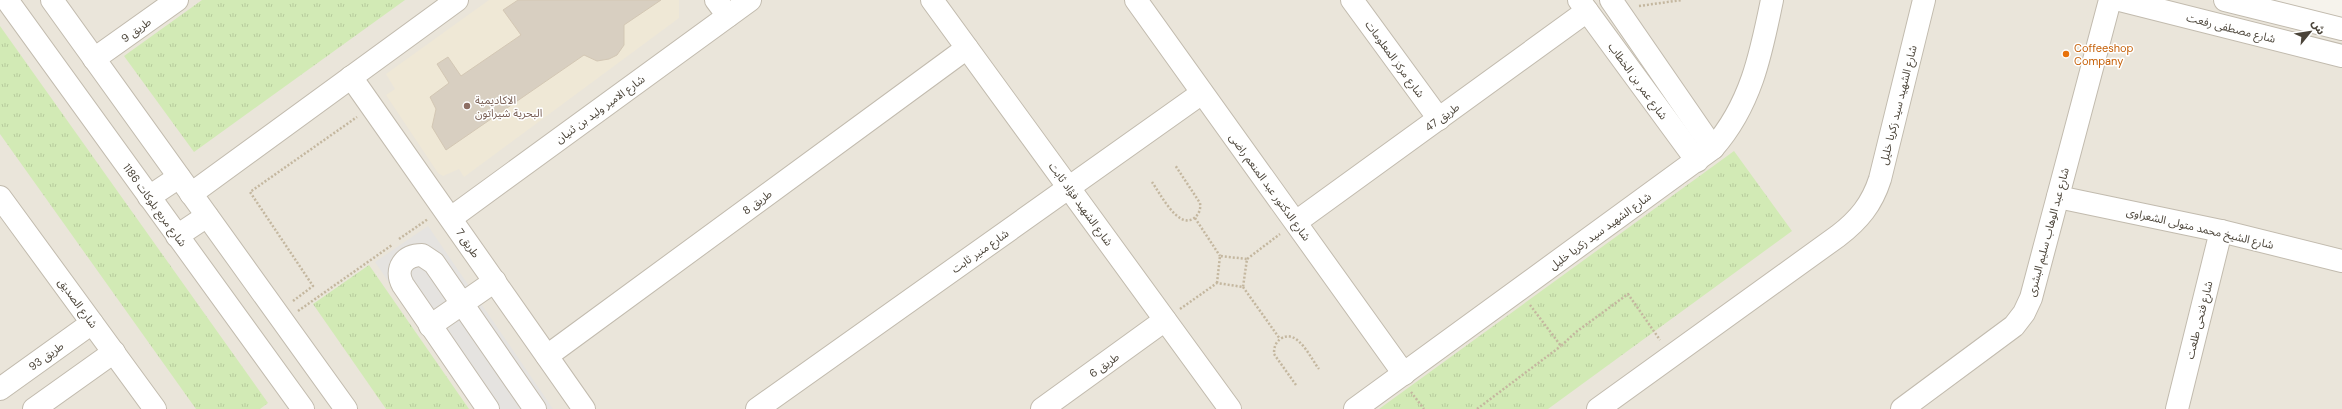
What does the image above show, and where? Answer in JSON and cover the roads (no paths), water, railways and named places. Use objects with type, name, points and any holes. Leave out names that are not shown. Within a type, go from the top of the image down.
[{"type":"street","name":"شارع مربع بلوكات 1186","points":[[7,0],[303,409]]},
{"type":"street","points":[[52,0],[279,317],[340,407]]},
{"type":"street","name":"طريق 9","points":[[94,60],[177,0]]},
{"type":"street","points":[[191,194],[457,0]]},
{"type":"street","name":"شارع الامير وليد بن ثنيان","points":[[447,213],[722,8],[750,0]]},
{"type":"street","name":"شارع الشهيد فؤاد ثابت","points":[[932,0],[1230,409]]},
{"type":"street","name":"شارع الدكتور عبد المنعم راضى","points":[[1136,0],[1404,374]]},
{"type":"street","name":"شارع مركز المعلومات","points":[[1352,0],[1439,119]]},
{"type":"street","name":"شارع الشهيد سيد زكريا خليل","points":[[1355,409],[1713,148],[1734,120],[1753,80],[1772,0]]},
{"type":"street","name":"شارع الشهيد سيد زكريا خليل","points":[[1598,409],[1850,228],[1869,206],[1880,179],[1924,0]]},
{"type":"street","name":"شارع عبد الوهاب سليم البشرى","points":[[1902,409],[2008,332],[2020,320],[2031,298],[2110,0]]},
{"type":"street","name":"شارع مصطفى رفعت","points":[[2120,0],[2342,56]]},
{"type":"street","points":[[2225,0],[2342,29]]},
{"type":"street","name":"شارع عمر بن الخطاب","points":[[1614,5],[1713,148]]},
{"type":"street","name":"طريق 47","points":[[1296,222],[1439,119],[1583,6]]},
{"type":"street","name":"شارع عمر بن الخطاب","points":[[1583,6],[1697,161]]},
{"type":"street","name":"طريق 8","points":[[547,356],[967,48]]},
{"type":"street","name":"طريق 7","points":[[351,77],[584,409]]},
{"type":"street","name":"شارع منير ثابت","points":[[757,409],[1202,93]]},
{"type":"street","points":[[149,197],[179,177]]},
{"type":"street","name":"شارع الصديق","points":[[0,197],[155,409]]},
{"type":"street","name":"شارع الشيخ محمد متولى الشعراوى","points":[[2058,197],[2221,231],[2342,261]]},
{"type":"street","points":[[178,236],[206,216]]},
{"type":"street","name":"شارع فتحى طلعت","points":[[2177,409],[2221,231]]},
{"type":"street","points":[[488,409],[400,280],[400,267],[409,257],[422,255],[429,258],[535,409]]},
{"type":"street","points":[[430,326],[495,282]]},
{"type":"street","name":"طريق 6","points":[[1042,409],[1165,320]]},
{"type":"street","name":"طريق 93","points":[[0,389],[92,323]]},
{"type":"street","points":[[34,409],[114,352]]},
{"type":"place","name":"Coffeeshop Company","points":[[2066,54]]},
{"type":"place","name":"الاكاديمية البحرية شيراتون","points":[[467,106]]}]
